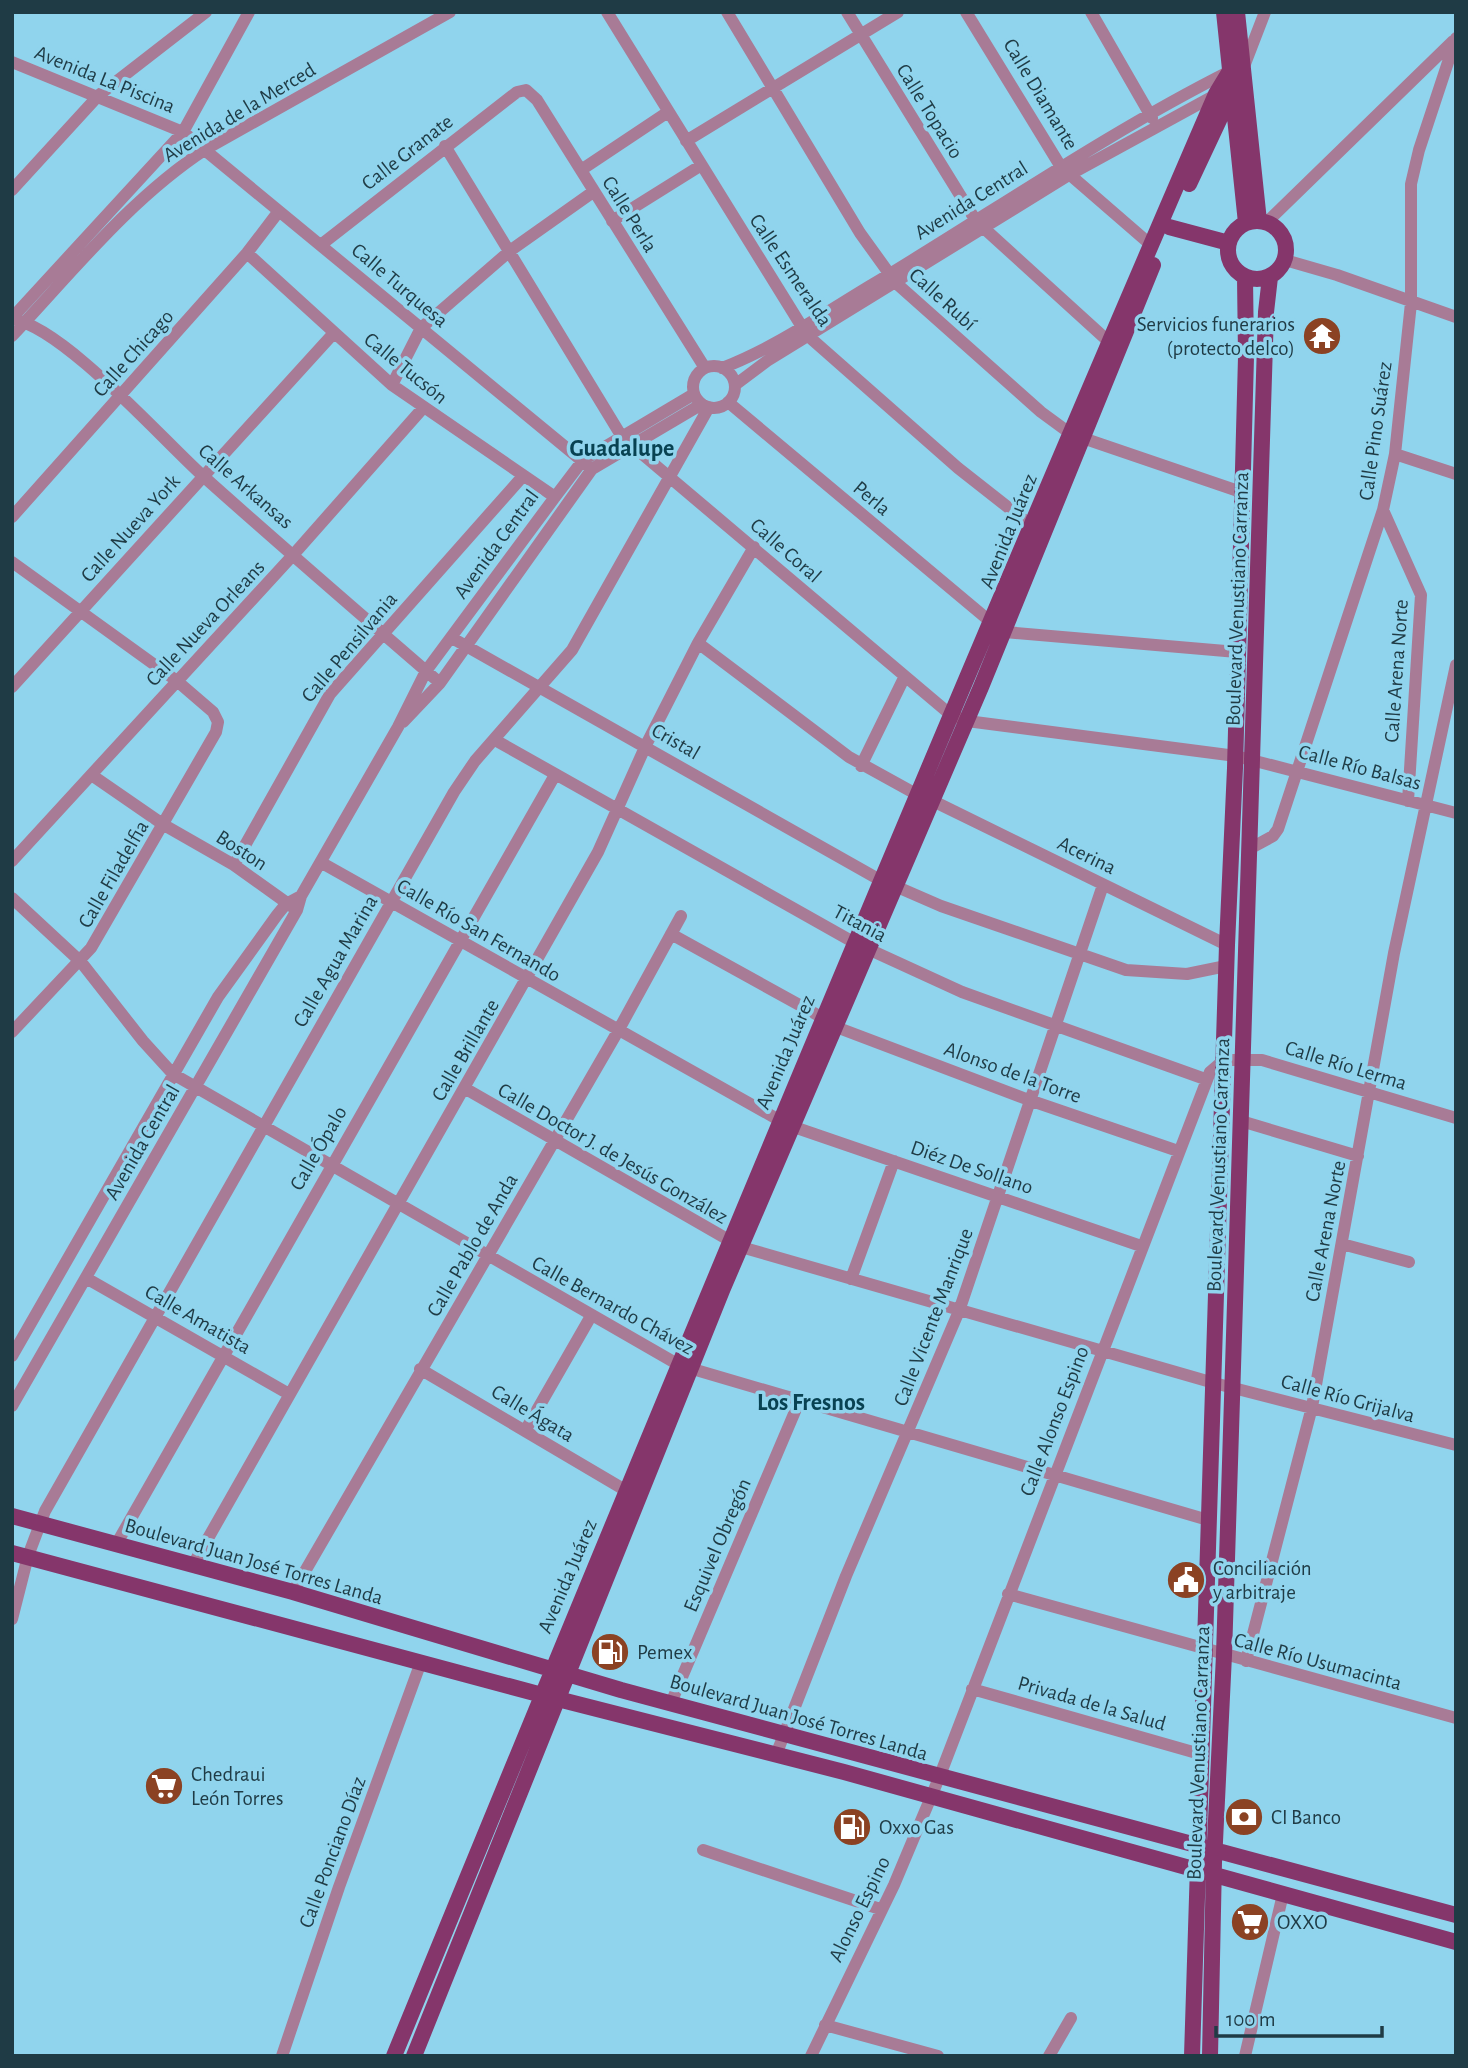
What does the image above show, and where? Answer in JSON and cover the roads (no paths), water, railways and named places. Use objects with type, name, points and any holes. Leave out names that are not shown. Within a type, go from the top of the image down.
[{"type":"main road","points":[[1224,12],[1239,88],[1257,222]]},
{"type":"main road","points":[[1236,70],[1237,12]]},
{"type":"main road","name":"Avenida Juárez","points":[[862,947],[880,880],[923,797],[967,721],[1033,527],[1077,436],[1108,341],[1216,94],[1236,70]]},
{"type":"main road","name":"Avenida Juárez","points":[[414,2056],[559,1700],[685,1368],[785,1123],[862,947],[895,886],[951,715],[998,627],[1077,436],[1169,227],[1239,88]]},
{"type":"main road","points":[[1257,222],[1281,233],[1285,242],[1285,260],[1270,276],[1257,280],[1245,277],[1230,263],[1229,243],[1236,230],[1257,222]]},
{"type":"main road","points":[[1169,227],[1229,243]]},
{"type":"main road","name":"Boulevard Venustiano Carranza","points":[[1210,2056],[1214,1850],[1224,1655],[1266,312],[1270,276]]},
{"type":"main road","name":"Boulevard Venustiano Carranza","points":[[1192,2056],[1226,966],[1236,756],[1246,357],[1245,277]]},
{"type":"main road","name":"Avenida Juárez","points":[[394,2056],[625,1490],[685,1368]]},
{"type":"main road","name":"Boulevard Juan José Torres Landa","points":[[12,1516],[38,1527],[117,1543],[194,1563],[551,1670],[939,1778],[1456,1915]]},
{"type":"main road","points":[[38,1527],[148,1561],[170,1557]]},
{"type":"main road","name":"Boulevard Juan José Torres Landa","points":[[20,1554],[559,1700],[776,1755],[1456,1942]]},
{"type":"street","points":[[12,190],[99,95],[206,12]]},
{"type":"street","name":"Avenida de la Merced","points":[[12,318],[183,132],[250,12]]},
{"type":"street","name":"Avenida de la Merced","points":[[12,336],[142,198],[206,149],[450,12]]},
{"type":"street","name":"Calle Esmeralda","points":[[607,12],[804,331],[958,468],[1033,527]]},
{"type":"street","name":"Calle Rubí","points":[[727,12],[892,279],[1041,412],[1077,436],[1241,492]]},
{"type":"street","name":"Calle Topacio","points":[[847,12],[980,225],[1108,341]]},
{"type":"street","points":[[686,142],[771,87],[898,12]]},
{"type":"street","name":"Calle Diamante","points":[[966,12],[1065,171],[1151,245]]},
{"type":"street","points":[[1091,12],[1156,125]]},
{"type":"street","points":[[1236,70],[1265,12]]},
{"type":"street","points":[[1257,222],[1455,39]]},
{"type":"street","name":"Calle Pino Suárez","points":[[1251,848],[1273,836],[1278,830],[1383,510],[1395,454],[1411,303],[1411,184],[1455,39]]},
{"type":"street","name":"Avenida La Piscina","points":[[12,62],[99,95],[183,132]]},
{"type":"street","name":"Avenida Central","points":[[722,368],[804,331],[980,225],[1149,113],[1236,70]]},
{"type":"street","name":"Avenida Central","points":[[1065,171],[1216,94],[1239,88]]},
{"type":"street","name":"Calle Perla","points":[[517,92],[526,90],[533,96],[705,368]]},
{"type":"street","name":"Calle Granate","points":[[322,244],[517,92]]},
{"type":"street","points":[[581,170],[668,112]]},
{"type":"street","name":"Calle Turquesa","points":[[183,132],[588,465]]},
{"type":"street","name":"Calle Coral","points":[[445,146],[626,441],[951,715],[967,721],[1253,760]]},
{"type":"street","points":[[612,221],[701,166]]},
{"type":"street","points":[[392,384],[421,328],[511,250],[593,192]]},
{"type":"street","name":"Calle Chicago","points":[[12,517],[247,253],[279,211]]},
{"type":"street","name":"Calle Tucsón","points":[[247,253],[333,334],[392,384],[555,497]]},
{"type":"street","points":[[1285,260],[1337,275],[1456,317]]},
{"type":"street","points":[[12,318],[26,321]]},
{"type":"street","name":"Calle Arkansas","points":[[26,321],[62,345],[204,476],[440,682]]},
{"type":"street","name":"Avenida Central","points":[[735,385],[804,331]]},
{"type":"street","name":"Calle Nueva York","points":[[12,687],[333,334]]},
{"type":"street","points":[[705,368],[722,368],[729,372],[735,385],[728,402],[702,402],[695,379],[705,368]]},
{"type":"street","name":"Avenida Central","points":[[12,1356],[218,997],[301,896],[322,863],[426,671],[555,497],[588,465],[626,441],[702,402]]},
{"type":"street","name":"Calle Agua Marina","points":[[12,1619],[20,1554],[38,1527],[262,1125],[465,773],[541,689],[578,639],[670,478],[702,402]]},
{"type":"street","name":"Perla","points":[[728,402],[998,627]]},
{"type":"street","name":"Calle Nueva Orleans","points":[[12,862],[295,554],[423,408]]},
{"type":"street","points":[[1395,454],[1456,474]]},
{"type":"street","name":"Avenida Central","points":[[398,727],[440,682],[588,465]]},
{"type":"street","name":"Calle Pensilvania","points":[[234,864],[330,694],[523,476]]},
{"type":"street","name":"Calle Arena Norte","points":[[1383,510],[1421,595],[1408,801]]},
{"type":"street","name":"Calle Brillante","points":[[194,1563],[527,980],[618,810],[646,745],[698,643],[754,547]]},
{"type":"street","points":[[12,562],[177,681]]},
{"type":"street","points":[[998,627],[1237,652]]},
{"type":"street","name":"Cristal","points":[[452,638],[646,745],[880,880]]},
{"type":"street","name":"Acerina","points":[[698,643],[861,766],[1227,945]]},
{"type":"street","name":"Calle Arena Norte","points":[[1246,1661],[1312,1407],[1394,953],[1424,805],[1451,710],[1456,665]]},
{"type":"street","points":[[861,766],[904,678]]},
{"type":"street","name":"Calle Filadelfia","points":[[12,1032],[81,962],[164,825],[216,732],[216,717],[177,681]]},
{"type":"street","name":"Titania","points":[[495,740],[862,947],[933,980],[1205,1079]]},
{"type":"street","name":"Calle Río Balsas","points":[[1253,760],[1456,813]]},
{"type":"street","name":"Calle Ópalo","points":[[117,1543],[459,939],[555,775]]},
{"type":"street","name":"Boston","points":[[93,776],[164,825],[234,864],[292,907]]},
{"type":"street","name":"Calle Río San Fernando","points":[[322,863],[785,1123]]},
{"type":"street","name":"Calle Vicente Manrique","points":[[776,1755],[846,1576],[959,1311],[1103,885]]},
{"type":"street","points":[[895,886],[1080,956],[1146,973],[1187,974],[1226,966]]},
{"type":"street","name":"Calle Bernardo Chávez","points":[[12,898],[81,962],[143,1041],[173,1074],[685,1368],[1054,1473],[1208,1520]]},
{"type":"street","name":"Avenida Central","points":[[12,1406],[195,1089],[292,907]]},
{"type":"street","name":"Calle Pablo de Anda","points":[[293,1591],[555,1141],[681,916]]},
{"type":"street","name":"Alonso de la Torre","points":[[671,934],[829,1023],[1029,1100],[1178,1151]]},
{"type":"street","points":[[218,997],[239,1010]]},
{"type":"street","points":[[1205,1079],[1224,1060]]},
{"type":"street","name":"Calle Río Lerma","points":[[1224,1060],[1262,1060],[1456,1118]]},
{"type":"street","name":"Calle Alonso Espino","points":[[939,1778],[1205,1079]]},
{"type":"street","name":"Calle Doctor J. de Jesús González","points":[[466,1089],[735,1245],[959,1311]]},
{"type":"street","points":[[1241,1121],[1358,1156]]},
{"type":"street","name":"Diéz De Sollano","points":[[785,1123],[1140,1246]]},
{"type":"street","points":[[851,1279],[894,1161]]},
{"type":"street","points":[[1342,1244],[1409,1262]]},
{"type":"street","name":"Calle Amatista","points":[[86,1278],[156,1315],[289,1394]]},
{"type":"street","name":"Calle Río Grijalva","points":[[959,1311],[1214,1383],[1456,1445]]},
{"type":"street","points":[[525,1431],[591,1316]]},
{"type":"street","name":"Calle Ágata","points":[[421,1369],[625,1490]]},
{"type":"street","name":"Esquivel Obregón","points":[[671,1703],[799,1402]]},
{"type":"street","name":"Calle Río Usumacinta","points":[[1008,1594],[1456,1718]]},
{"type":"street","name":"Calle Ponciano Díaz","points":[[282,2056],[339,1887],[421,1662]]},
{"type":"street","name":"Privada de la Salud","points":[[972,1689],[1200,1754]]},
{"type":"street","name":"Alonso Espino","points":[[811,2056],[880,1909],[894,1885],[939,1778]]},
{"type":"street","points":[[703,1850],[880,1909]]},
{"type":"street","points":[[1245,2056],[1283,1894]]},
{"type":"street","points":[[1049,2056],[1071,2018]]},
{"type":"street","points":[[825,2025],[938,2056]]},
{"type":"place","name":"Servicios funerarios (protecto delco)","points":[[1322,336]]},
{"type":"place","name":"Conciliación y arbitraje","points":[[1186,1580]]},
{"type":"place","name":"Pemex","points":[[610,1652]]},
{"type":"place","name":"Chedraui León Torres","points":[[164,1786]]},
{"type":"place","name":"CI Banco","points":[[1244,1817]]},
{"type":"place","name":"Oxxo Gas","points":[[852,1827]]},
{"type":"place","name":"OXXO","points":[[1250,1922]]},
{"type":"district","name":"Guadalupe","points":[[622,448]]},
{"type":"district","name":"Los Fresnos","points":[[811,1402]]}]
